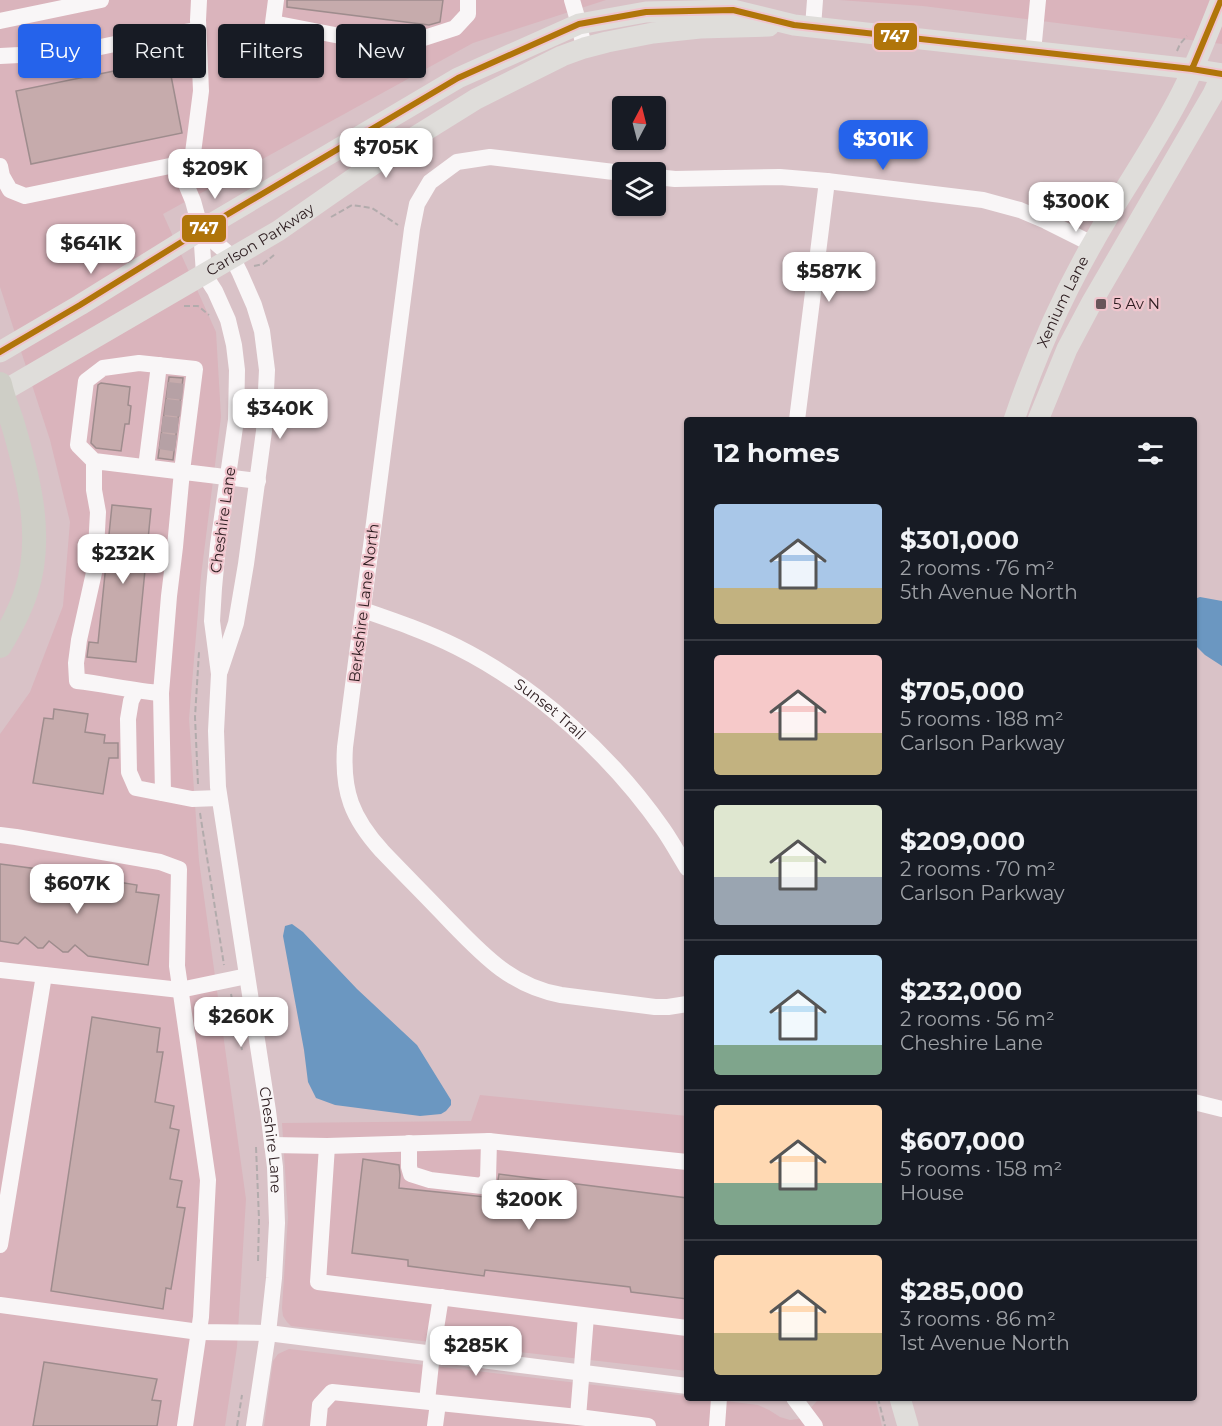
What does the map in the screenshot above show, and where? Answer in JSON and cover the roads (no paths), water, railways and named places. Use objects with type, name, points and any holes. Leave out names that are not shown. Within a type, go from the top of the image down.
[{"type":"highway","points":[[0,646],[26,592],[32,569],[35,534],[27,475],[12,419],[1,389]]},
{"type":"main road","name":"Xenium Lane","points":[[1015,417],[1046,335],[1092,244],[1182,93],[1221,0]]},
{"type":"main road","name":"Carlson Parkway","points":[[0,352],[458,78],[579,24],[646,12],[733,10],[803,26],[1222,74]]},
{"type":"main road","name":"Carlson Parkway","points":[[1,389],[278,231],[394,150],[476,99],[562,56],[584,48],[653,33],[700,28],[803,26]]},
{"type":"main road","name":"Xenium Lane","points":[[1039,417],[1067,349],[1106,276],[1213,94],[1222,74]]},
{"type":"main road","points":[[901,1401],[908,1426]]},
{"type":"street","points":[[0,21],[101,0]]},
{"type":"street","points":[[198,24],[199,0]]},
{"type":"street","points":[[276,0],[273,22],[402,48],[418,40],[456,28],[468,14],[468,0]]},
{"type":"street","points":[[572,0],[584,48]]},
{"type":"street","points":[[803,26],[815,0]]},
{"type":"street","points":[[1033,52],[1038,0]]},
{"type":"street","points":[[0,56],[92,49],[113,44]]},
{"type":"street","points":[[0,166],[2,176],[10,190],[25,196],[189,162],[193,153],[201,91],[200,78]]},
{"type":"street","name":"Berkshire Lane North","points":[[612,172],[490,157],[457,162],[430,182],[417,204],[345,759],[347,793],[366,834],[492,962],[508,975],[528,986],[548,993],[655,1007],[684,1004]]},
{"type":"street","points":[[178,165],[193,201],[201,230]]},
{"type":"street","points":[[666,178],[780,177],[983,200],[1020,210],[1092,244]]},
{"type":"street","points":[[797,417],[827,181]]},
{"type":"street","name":"Cheshire Lane","points":[[201,230],[232,257],[254,305],[262,331],[267,370],[264,431],[246,564],[236,623],[219,674]]},
{"type":"street","name":"Cheshire Lane","points":[[201,230],[204,274],[215,291],[228,320],[237,370],[236,420],[218,545],[212,621],[219,674],[216,731],[218,787],[275,1167],[277,1222],[274,1278],[254,1426]]},
{"type":"street","points":[[164,793],[161,693],[169,596],[176,547],[182,471],[183,444],[188,401],[195,369],[139,363],[103,369],[86,381],[78,446],[94,461],[146,466],[182,471],[258,481]]},
{"type":"street","points":[[146,466],[155,441],[162,389],[159,365]]},
{"type":"street","points":[[94,461],[94,490],[98,512],[95,568],[79,640],[76,663],[77,681],[161,693]]},
{"type":"street","name":"Sunset Trail","points":[[363,610],[458,648],[502,674],[547,706],[585,738],[618,772],[663,828],[684,863]]},
{"type":"street","points":[[136,691],[131,701],[128,719],[129,772],[136,788],[192,800],[219,798]]},
{"type":"street","points":[[0,835],[160,862],[179,869],[177,966],[208,1180],[201,1317],[185,1426]]},
{"type":"street","points":[[0,970],[180,990],[247,976]]},
{"type":"street","points":[[0,1245],[44,975]]},
{"type":"street","points":[[1197,1103],[1222,1109]]},
{"type":"street","points":[[272,1145],[327,1146],[489,1141],[684,1162]]},
{"type":"street","points":[[409,1143],[411,1174],[430,1180],[482,1186],[488,1179],[489,1141]]},
{"type":"street","points":[[327,1146],[318,1282],[684,1328]]},
{"type":"street","points":[[435,1426],[432,1402],[432,1354],[441,1297]]},
{"type":"street","points":[[0,1305],[199,1332],[268,1333],[684,1386]]},
{"type":"street","points":[[578,1417],[586,1316]]},
{"type":"street","points":[[318,1426],[320,1405],[332,1392],[432,1402],[557,1420],[578,1417],[601,1423],[648,1426]]},
{"type":"street","points":[[717,1426],[719,1401]]},
{"type":"street","points":[[796,1401],[815,1426]]},
{"type":"water","points":[[1197,598],[1222,601],[1222,666],[1197,647]]},
{"type":"water","points":[[292,924],[303,932],[357,989],[417,1045],[451,1100],[451,1105],[446,1111],[441,1114],[420,1116],[335,1105],[316,1098],[308,1082],[283,936],[285,926]]},
{"type":"tunnel","points":[[167,390],[186,392]]},
{"type":"tunnel","points":[[165,407],[184,409]]},
{"type":"tunnel","points":[[162,424],[182,426]]},
{"type":"tunnel","points":[[160,441],[179,444]]},
{"type":"place","name":"5 Av N","points":[[1101,304]]}]
